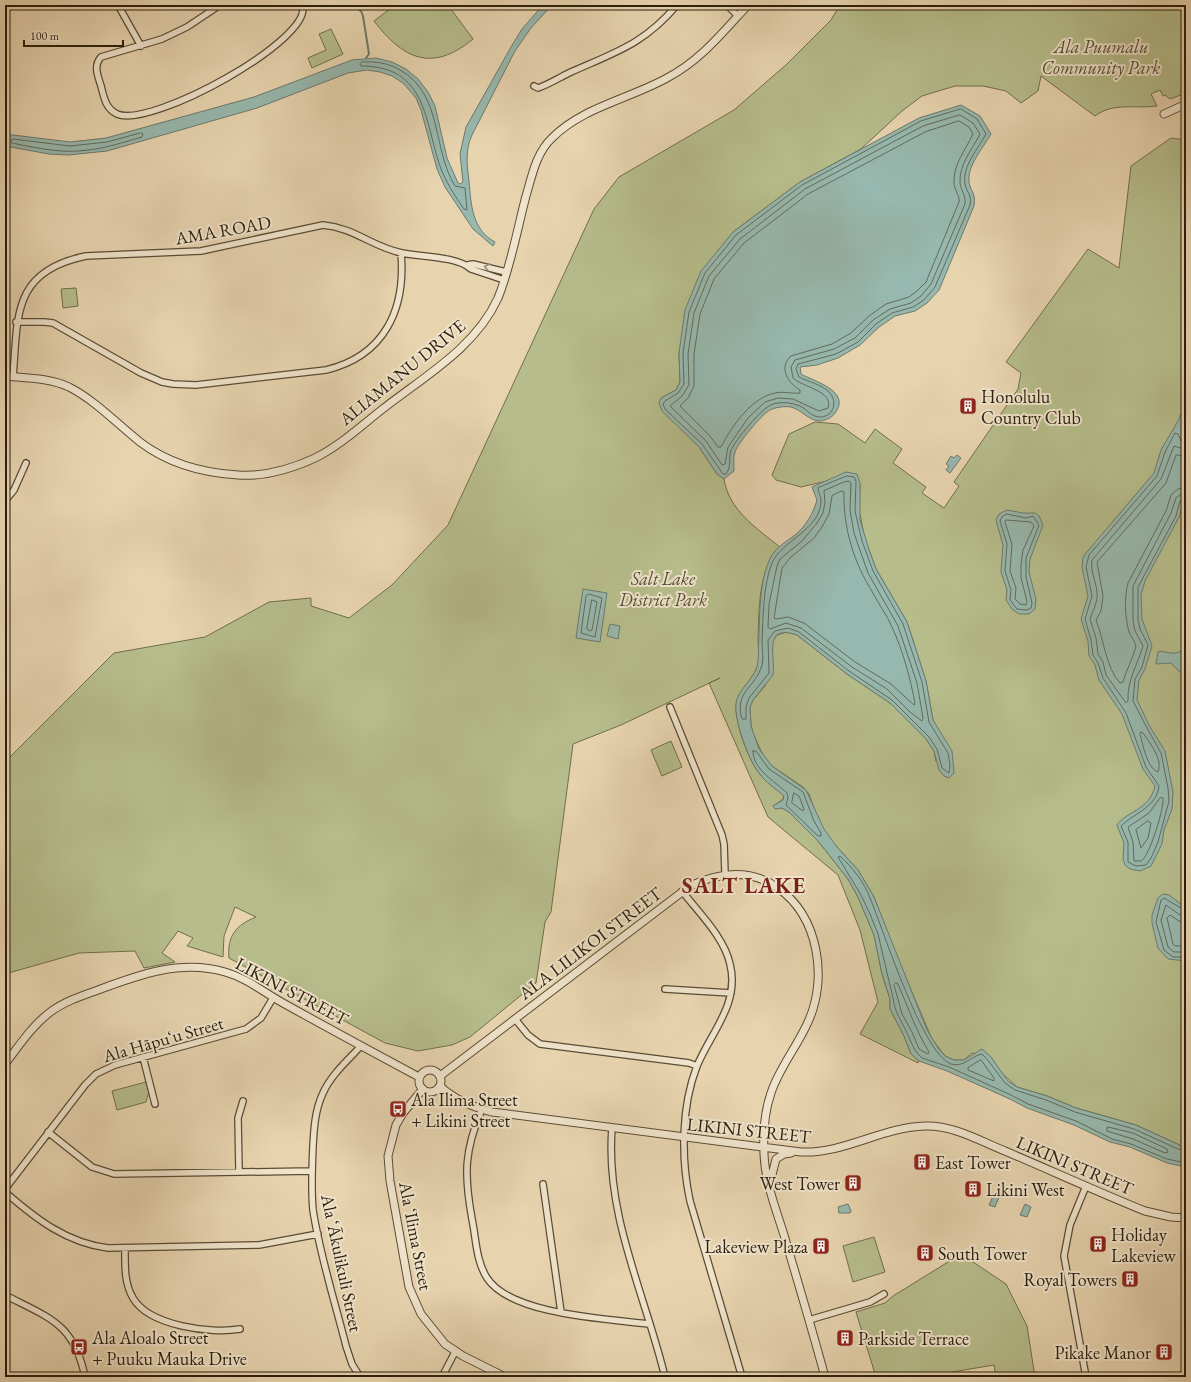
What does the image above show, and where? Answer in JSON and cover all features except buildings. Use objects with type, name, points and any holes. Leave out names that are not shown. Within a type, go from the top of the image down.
[{"type":"street","points":[[118,5],[141,46]]},
{"type":"street","points":[[220,5],[187,27],[141,46],[106,55],[100,59],[96,70],[106,104],[112,110],[122,115],[130,116],[164,107],[195,95],[224,81],[252,63],[278,43],[302,19],[304,12],[302,5]]},
{"type":"street","points":[[534,86],[538,88],[547,85],[568,73],[633,44],[656,28],[677,5]]},
{"type":"street","points":[[727,5],[743,10]]},
{"type":"street","points":[[736,5],[743,10]]},
{"type":"street","name":"ALIAMANU DRIVE","points":[[9,376],[46,381],[70,388],[90,400],[151,449],[190,468],[216,473],[241,475],[280,471],[316,457],[338,444],[457,351],[487,318],[498,297],[504,280],[532,174],[544,146],[564,127],[588,112],[650,87],[685,68],[716,41],[743,10]]},
{"type":"street","points":[[1164,114],[1186,104]]},
{"type":"street","name":"AMA ROAD","points":[[9,376],[16,322],[24,295],[36,280],[60,264],[86,256],[201,251],[323,225],[341,227],[378,245],[402,253],[439,258],[467,265],[472,264],[506,272]]},
{"type":"street","points":[[16,322],[53,323],[141,373],[162,382],[173,384],[196,385],[326,370],[346,364],[364,354],[385,332],[395,314],[400,295],[402,253]]},
{"type":"street","name":"AMA ROAD","points":[[467,265],[471,269],[504,280]]},
{"type":"street","points":[[5,501],[14,490],[26,463]]},
{"type":"street","points":[[670,707],[719,827],[724,844],[725,874]]},
{"type":"street","name":"ALA LILIKOI STREET","points":[[440,1076],[682,891],[700,881],[725,874],[755,877],[774,886],[790,898],[807,922],[818,960],[818,985],[815,1003],[808,1022],[778,1074],[771,1092],[765,1119],[764,1146],[769,1186],[825,1377]]},
{"type":"street","points":[[682,891],[725,948],[732,972],[731,992],[724,1016],[697,1066],[689,1100],[685,1138],[685,1174],[690,1201],[742,1377]]},
{"type":"street","name":"LIKINI STREET","points":[[5,1064],[34,1026],[55,1009],[78,998],[154,971],[177,968],[218,970],[244,979],[273,998],[419,1077]]},
{"type":"street","points":[[665,989],[731,992]]},
{"type":"street","name":"Ala Hāpuʻu Street","points":[[5,1189],[85,1084],[96,1074],[114,1065],[246,1029],[261,1018],[273,998]]},
{"type":"street","points":[[516,1019],[528,1035],[540,1044],[697,1066]]},
{"type":"street","name":"Ala ʻĀkulikuli Street","points":[[360,1377],[352,1364],[346,1346],[318,1234],[314,1211],[312,1171],[314,1130],[318,1104],[323,1091],[332,1078],[361,1046]]},
{"type":"street","points":[[143,1057],[155,1104]]},
{"type":"street","points":[[428,1070],[435,1070],[440,1076],[440,1086],[434,1091],[423,1090],[419,1084],[419,1077],[428,1070]]},
{"type":"street","name":"LIKINI STREET","points":[[440,1086],[455,1098],[482,1110],[685,1138],[764,1146],[801,1152],[830,1150],[900,1129],[937,1126],[950,1129],[985,1143],[1153,1213],[1186,1218]]},
{"type":"street","name":"Ala ʻIlima Street","points":[[423,1090],[403,1113],[396,1125],[388,1156],[389,1174],[406,1274],[412,1296],[428,1325],[445,1344],[455,1352],[505,1377]]},
{"type":"street","points":[[239,1171],[238,1118],[243,1102]]},
{"type":"street","points":[[482,1110],[467,1155],[466,1178],[483,1269],[487,1278],[503,1293],[536,1307],[561,1312],[650,1324]]},
{"type":"street","points":[[612,1128],[611,1169],[616,1207],[665,1377]]},
{"type":"street","points":[[48,1132],[92,1167],[114,1174],[312,1171]]},
{"type":"street","points":[[769,1186],[776,1159],[784,1154],[801,1152]]},
{"type":"street","points":[[544,1184],[561,1312]]},
{"type":"street","points":[[1086,1186],[1070,1225],[1064,1256],[1086,1377]]},
{"type":"street","points":[[5,1192],[45,1224],[67,1237],[94,1246],[125,1248],[260,1246],[318,1234]]},
{"type":"street","points":[[125,1248],[127,1287],[134,1300],[143,1309],[158,1318],[202,1330],[223,1332],[240,1329]]},
{"type":"street","points":[[809,1320],[870,1302],[884,1294]]},
{"type":"street","points":[[5,1295],[60,1326],[74,1342],[81,1357],[85,1377]]},
{"type":"street","points":[[442,1377],[455,1352]]},
{"type":"green space","points":[[395,5],[448,5],[473,39],[458,50],[444,56],[431,58],[419,57],[407,52],[396,45],[374,21]]},
{"type":"green space","points":[[840,5],[1186,5],[1186,71],[1181,95],[1170,99],[1165,95],[1163,96],[1160,90],[1151,94],[1157,106],[1117,107],[1095,116],[1041,76],[1038,91],[1021,103],[1006,91],[983,86],[955,86],[922,96],[902,111],[861,149],[800,182],[733,232],[679,353],[680,382],[676,390],[661,398],[699,447],[717,474],[724,479],[731,500],[745,518],[780,547],[767,567],[761,590],[758,640],[759,661],[756,670],[738,697],[736,710],[738,725],[747,752],[755,767],[764,779],[784,796],[782,800],[773,806],[782,808],[789,812],[818,841],[848,879],[858,897],[874,935],[882,974],[890,999],[890,1009],[904,1036],[911,1054],[919,1061],[918,1063],[860,1034],[878,1002],[860,930],[838,875],[768,817],[709,683],[621,725],[573,744],[551,912],[545,922],[536,983],[470,1037],[452,1045],[418,1051],[385,1043],[229,958],[231,937],[234,932],[243,924],[256,917],[235,907],[224,936],[223,957],[187,946],[193,938],[178,931],[162,953],[175,962],[144,968],[135,951],[79,953],[5,974],[5,762],[114,653],[205,637],[269,602],[311,598],[311,606],[349,618],[392,585],[448,525],[594,209],[619,177],[734,110],[787,64],[831,20]]},
{"type":"green space","points":[[331,29],[343,54],[312,68],[308,58],[326,50],[319,34]]},
{"type":"green space","name":"Honolulu Country Club","points":[[1171,138],[1186,140],[1186,1148],[1136,1125],[1076,1108],[1047,1096],[1017,1087],[1002,1073],[990,1056],[972,1053],[964,1060],[954,1060],[945,1056],[932,1039],[896,955],[874,897],[858,870],[829,838],[818,820],[809,794],[803,787],[772,766],[765,759],[751,726],[750,707],[753,700],[765,686],[772,657],[772,642],[777,635],[787,632],[797,635],[847,674],[890,703],[926,739],[934,751],[936,761],[942,737],[933,720],[926,681],[907,622],[876,569],[865,539],[859,510],[860,484],[831,480],[801,487],[776,480],[772,475],[789,434],[815,422],[838,424],[865,443],[875,429],[902,449],[893,463],[926,487],[922,493],[944,508],[959,486],[954,482],[1018,389],[1021,373],[1006,362],[1088,249],[1119,268],[1131,166]]},
{"type":"green space","points":[[76,288],[78,306],[63,308],[61,289]]},
{"type":"green space","points":[[671,741],[682,767],[662,776],[651,750]]},
{"type":"green space","points":[[146,1082],[149,1091],[146,1102],[117,1110],[112,1091]]},
{"type":"green space","points":[[874,1237],[885,1272],[853,1282],[843,1246]]},
{"type":"green space","points":[[961,1254],[1006,1284],[1027,1326],[1035,1377],[996,1377],[994,1365],[922,1377],[876,1377],[856,1312],[885,1303],[893,1296]]},
{"type":"water","points":[[543,5],[552,5],[531,28],[515,51],[472,135],[468,146],[467,163],[474,216],[482,231],[487,237],[495,242],[493,246],[473,229],[445,187],[437,169],[421,110],[416,98],[403,83],[392,76],[380,72],[367,70],[348,73],[257,108],[107,151],[68,155],[49,154],[5,146],[5,134],[70,142],[106,138],[254,97],[352,60],[376,58],[392,62],[406,69],[418,79],[428,92],[435,106],[447,158],[458,183],[460,184],[463,182],[460,154],[466,127],[522,29]]},
{"type":"water","points":[[961,105],[980,116],[991,134],[976,157],[970,170],[969,182],[974,195],[974,206],[939,290],[927,303],[915,311],[895,316],[879,327],[860,345],[838,358],[817,365],[800,367],[801,374],[822,384],[835,393],[839,399],[839,405],[835,413],[828,419],[819,421],[812,419],[791,407],[780,407],[770,410],[756,423],[737,448],[734,454],[734,471],[724,479],[717,474],[699,447],[662,411],[659,403],[661,398],[676,390],[680,382],[679,353],[685,310],[701,271],[733,232],[800,182],[919,118]]},
{"type":"water","points":[[1186,401],[1186,421],[1182,430],[1186,449],[1186,496],[1179,517],[1145,581],[1141,595],[1142,619],[1152,646],[1145,669],[1139,680],[1137,700],[1150,727],[1165,751],[1173,792],[1172,809],[1164,830],[1162,844],[1151,866],[1140,871],[1130,869],[1125,865],[1123,859],[1124,843],[1117,825],[1148,800],[1155,786],[1143,769],[1122,714],[1099,680],[1095,665],[1089,656],[1088,641],[1081,619],[1088,596],[1082,567],[1083,557],[1086,553],[1154,473],[1161,450],[1178,421]]},
{"type":"water","points":[[957,455],[961,458],[950,473],[946,470],[949,466],[946,464],[951,456],[954,458]]},
{"type":"water","points":[[846,472],[857,474],[860,484],[860,520],[869,550],[876,569],[907,622],[926,681],[933,720],[952,751],[954,773],[949,778],[944,776],[939,770],[934,751],[926,739],[890,703],[847,674],[797,635],[786,633],[779,634],[775,638],[773,644],[773,675],[753,700],[750,707],[751,726],[759,749],[772,766],[806,790],[824,829],[837,847],[858,870],[874,897],[927,1030],[938,1048],[945,1056],[954,1060],[964,1060],[982,1049],[990,1056],[1008,1081],[1017,1087],[1047,1096],[1076,1108],[1136,1125],[1186,1148],[1186,1167],[1167,1163],[1130,1147],[1110,1142],[1074,1125],[1027,1108],[947,1071],[919,1061],[911,1054],[904,1036],[890,1009],[890,999],[882,974],[874,935],[858,897],[848,879],[818,841],[789,812],[782,808],[775,809],[773,806],[783,800],[784,796],[762,777],[750,758],[736,715],[737,699],[742,689],[753,676],[757,666],[760,606],[764,578],[772,555],[779,547],[803,528],[809,519],[817,500],[812,487]]},
{"type":"water","points":[[1007,510],[1023,513],[1035,513],[1039,516],[1043,525],[1030,559],[1029,572],[1036,599],[1035,609],[1029,614],[1019,614],[1012,609],[1006,600],[1007,590],[1001,572],[1003,545],[996,520],[999,514]]},
{"type":"water","points":[[583,589],[607,593],[600,642],[576,638]]},
{"type":"water","points":[[610,624],[620,626],[618,639],[607,636]]},
{"type":"water","points":[[1186,643],[1186,678],[1171,663],[1156,664],[1158,652],[1175,653],[1181,650]]},
{"type":"water","points":[[1163,894],[1169,895],[1186,908],[1186,961],[1168,959],[1158,948],[1152,923],[1152,915],[1158,898]]},
{"type":"water","points":[[994,1194],[999,1197],[995,1207],[989,1205]]},
{"type":"water","points":[[848,1204],[851,1211],[850,1213],[839,1213],[838,1207]]},
{"type":"water","points":[[1025,1204],[1031,1207],[1027,1217],[1020,1215]]},
{"type":"waterway","points":[[356,8],[361,11],[363,16],[369,54],[366,58]]},
{"type":"place","name":"Honolulu Country Club","points":[[968,406]]},
{"type":"place","name":"Ala Ilima Street + Likini Street","points":[[398,1109]]},
{"type":"place","name":"East Tower","points":[[922,1162]]},
{"type":"place","name":"West Tower","points":[[853,1183]]},
{"type":"place","name":"Likini West","points":[[973,1189]]},
{"type":"place","name":"Holiday Lakeview","points":[[1098,1244]]},
{"type":"place","name":"Lakeview Plaza","points":[[821,1246]]},
{"type":"place","name":"South Tower","points":[[925,1253]]},
{"type":"place","name":"Royal Towers","points":[[1130,1279]]},
{"type":"place","name":"Parkside Terrace","points":[[845,1338]]},
{"type":"place","name":"Ala Aloalo Street + Puuku Mauka Drive","points":[[79,1347]]},
{"type":"place","name":"Pikake Manor","points":[[1164,1352]]},
{"type":"district","name":"SALT LAKE","points":[[744,885]]},
{"type":"park label","name":"Ala Puumalu Community Park","points":[[1101,56]]},
{"type":"park label","name":"Salt Lake District Park","points":[[663,588]]}]
